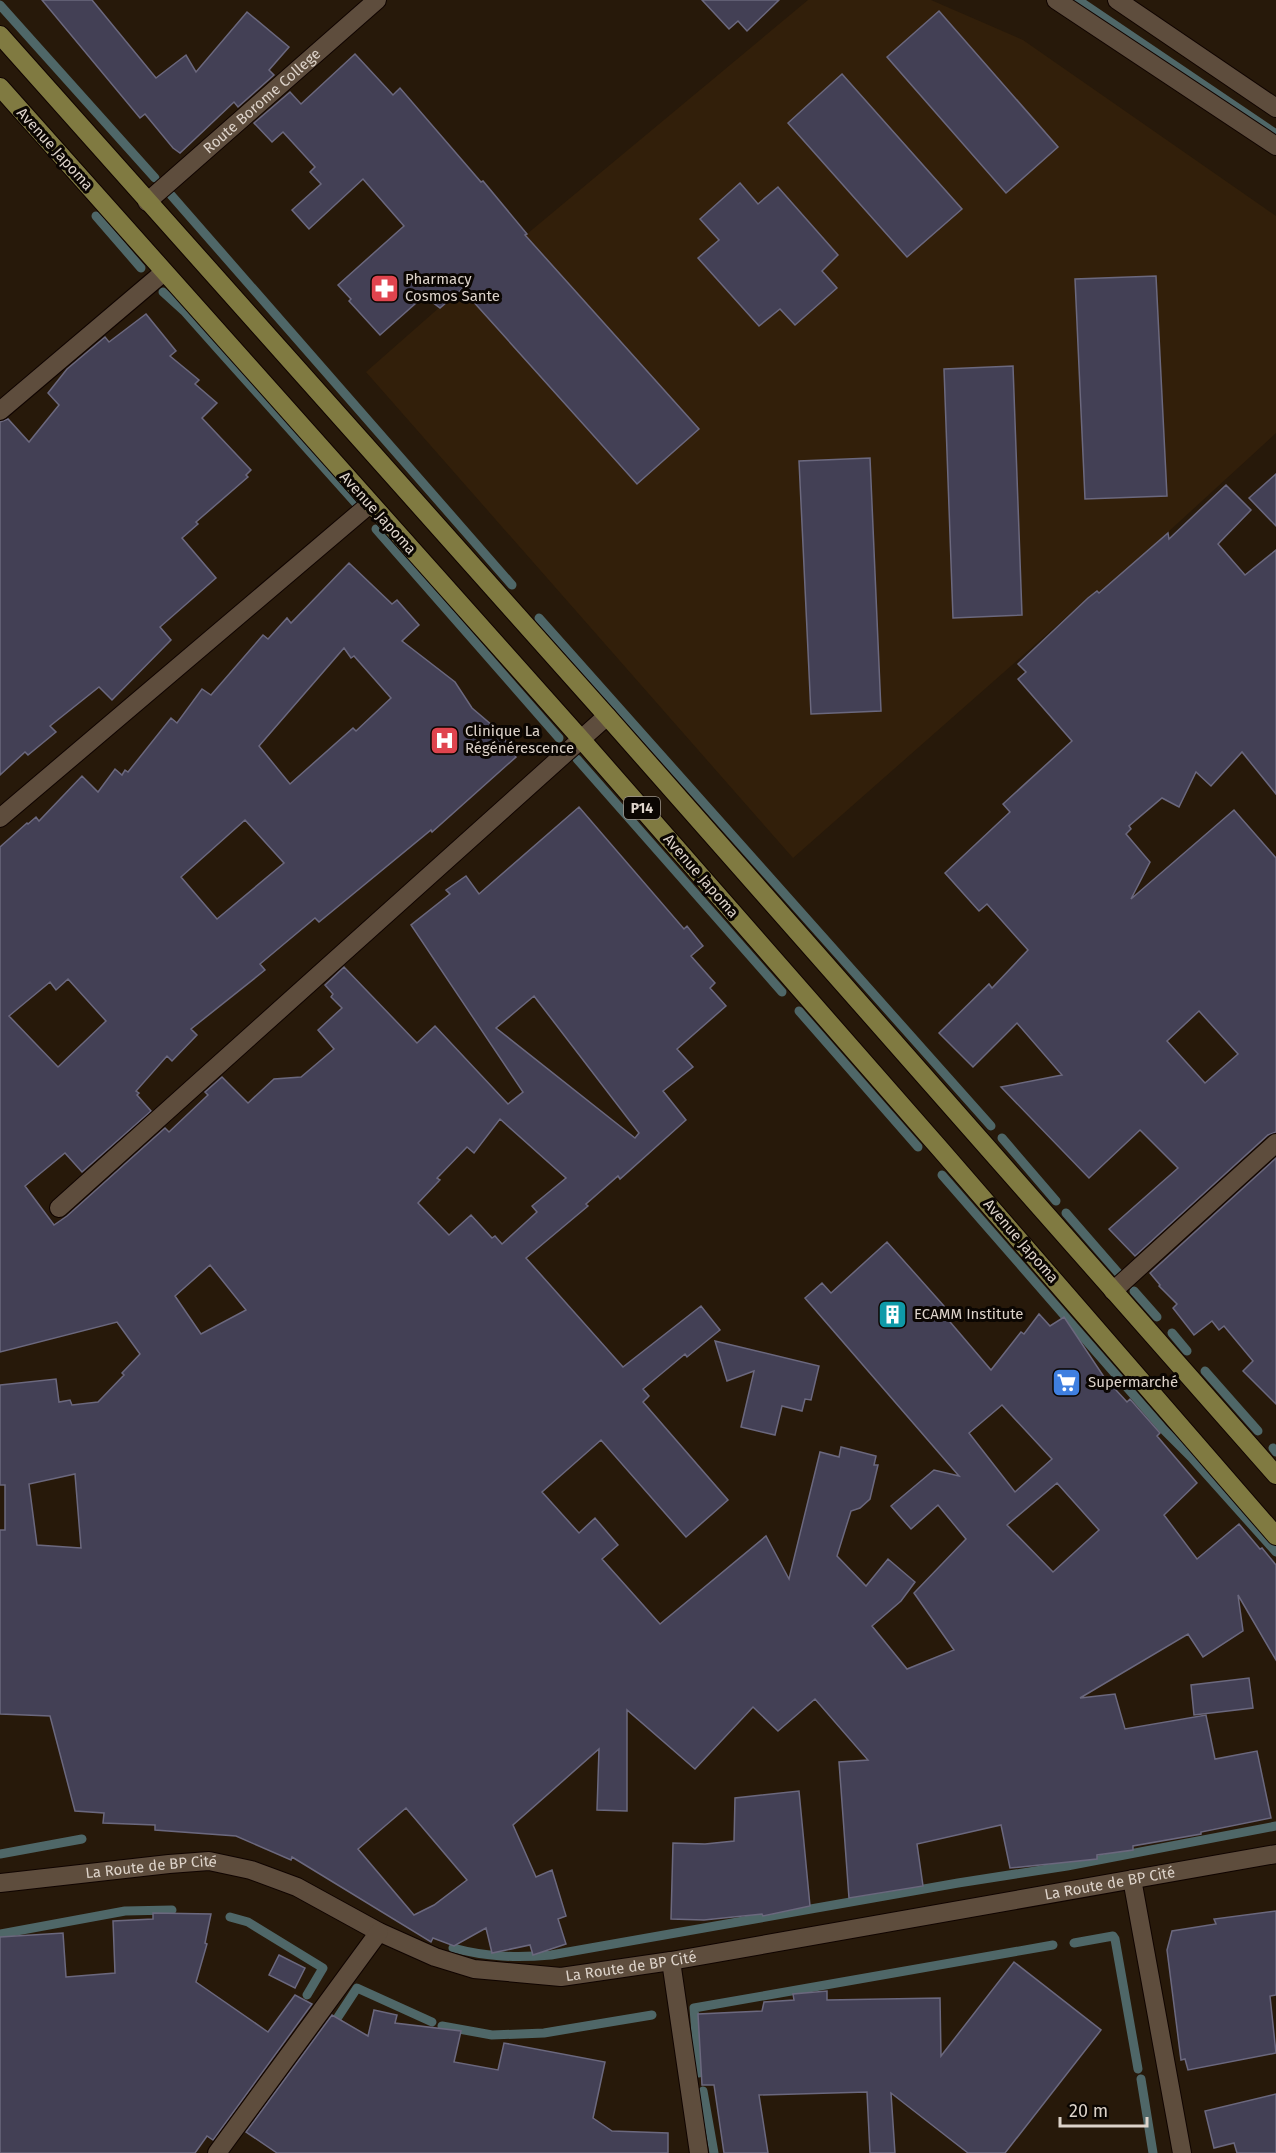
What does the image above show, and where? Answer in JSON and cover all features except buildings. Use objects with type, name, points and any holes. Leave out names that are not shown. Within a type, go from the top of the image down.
[{"type":"main road","name":"P14","points":[[0,35],[607,716],[1276,1476]]},
{"type":"main road","name":"Avenue Japoma","points":[[0,87],[581,739],[1276,1536]]},
{"type":"street","name":"Route Borome College","points":[[147,202],[378,0]]},
{"type":"street","points":[[1056,0],[1276,146]]},
{"type":"street","points":[[1118,0],[1276,108]]},
{"type":"street","points":[[0,411],[164,272]]},
{"type":"street","points":[[0,818],[370,504]]},
{"type":"street","points":[[59,1208],[607,716]]},
{"type":"street","points":[[1113,1291],[1276,1143]]},
{"type":"street","name":"La Route de BP Cité","points":[[0,1883],[209,1861],[251,1870],[297,1887],[379,1932],[435,1957],[474,1969],[561,1977],[671,1961],[1276,1854]]},
{"type":"street","points":[[1132,1879],[1182,2153]]},
{"type":"street","points":[[217,2153],[379,1932]]},
{"type":"street","points":[[671,1961],[699,2153]]},
{"type":"shaded area","points":[[808,0],[931,0],[1023,40],[1276,216],[1276,433],[1142,556],[1106,587],[1088,598],[793,858],[366,372],[449,299]]},
{"type":"waterway","points":[[1078,0],[1276,134]]},
{"type":"waterway","points":[[0,5],[155,178]]},
{"type":"waterway","points":[[171,195],[512,585]]},
{"type":"waterway","points":[[96,216],[141,268]]},
{"type":"waterway","points":[[163,292],[185,312],[361,509]]},
{"type":"waterway","points":[[376,529],[559,738]]},
{"type":"waterway","points":[[539,618],[991,1126]]},
{"type":"waterway","points":[[577,759],[782,992]]},
{"type":"waterway","points":[[799,1011],[918,1147]]},
{"type":"waterway","points":[[1002,1138],[1056,1201]]},
{"type":"waterway","points":[[942,1175],[1165,1431],[1276,1552]]},
{"type":"waterway","points":[[1066,1213],[1120,1275]]},
{"type":"waterway","points":[[1134,1291],[1157,1317]]},
{"type":"waterway","points":[[1172,1333],[1187,1351]]},
{"type":"waterway","points":[[1205,1371],[1258,1431]]},
{"type":"waterway","points":[[1273,1448],[1276,1452]]},
{"type":"waterway","points":[[453,1948],[502,1956],[551,1955],[1067,1866],[1276,1826]]},
{"type":"waterway","points":[[0,1854],[82,1839]]},
{"type":"waterway","points":[[0,1934],[125,1911],[172,1910]]},
{"type":"waterway","points":[[230,1917],[248,1922],[323,1968],[307,1995]]},
{"type":"waterway","points":[[1074,1943],[1113,1936],[1115,1939],[1138,2069]]},
{"type":"waterway","points":[[699,2073],[694,2008],[1053,1945]]},
{"type":"waterway","points":[[338,2017],[357,1988],[432,2022]]},
{"type":"waterway","points":[[442,2026],[492,2035],[544,2033],[652,2015]]},
{"type":"waterway","points":[[1141,2079],[1153,2153]]},
{"type":"waterway","points":[[703,2091],[714,2153]]},
{"type":"place","name":"Pharmacy Cosmos Sante","points":[[384,288]]},
{"type":"place","name":"Clinique La Régénérescence","points":[[444,740]]},
{"type":"place","name":"ECAMM Institute","points":[[893,1314]]},
{"type":"place","name":"Supermarché","points":[[1067,1382]]}]
